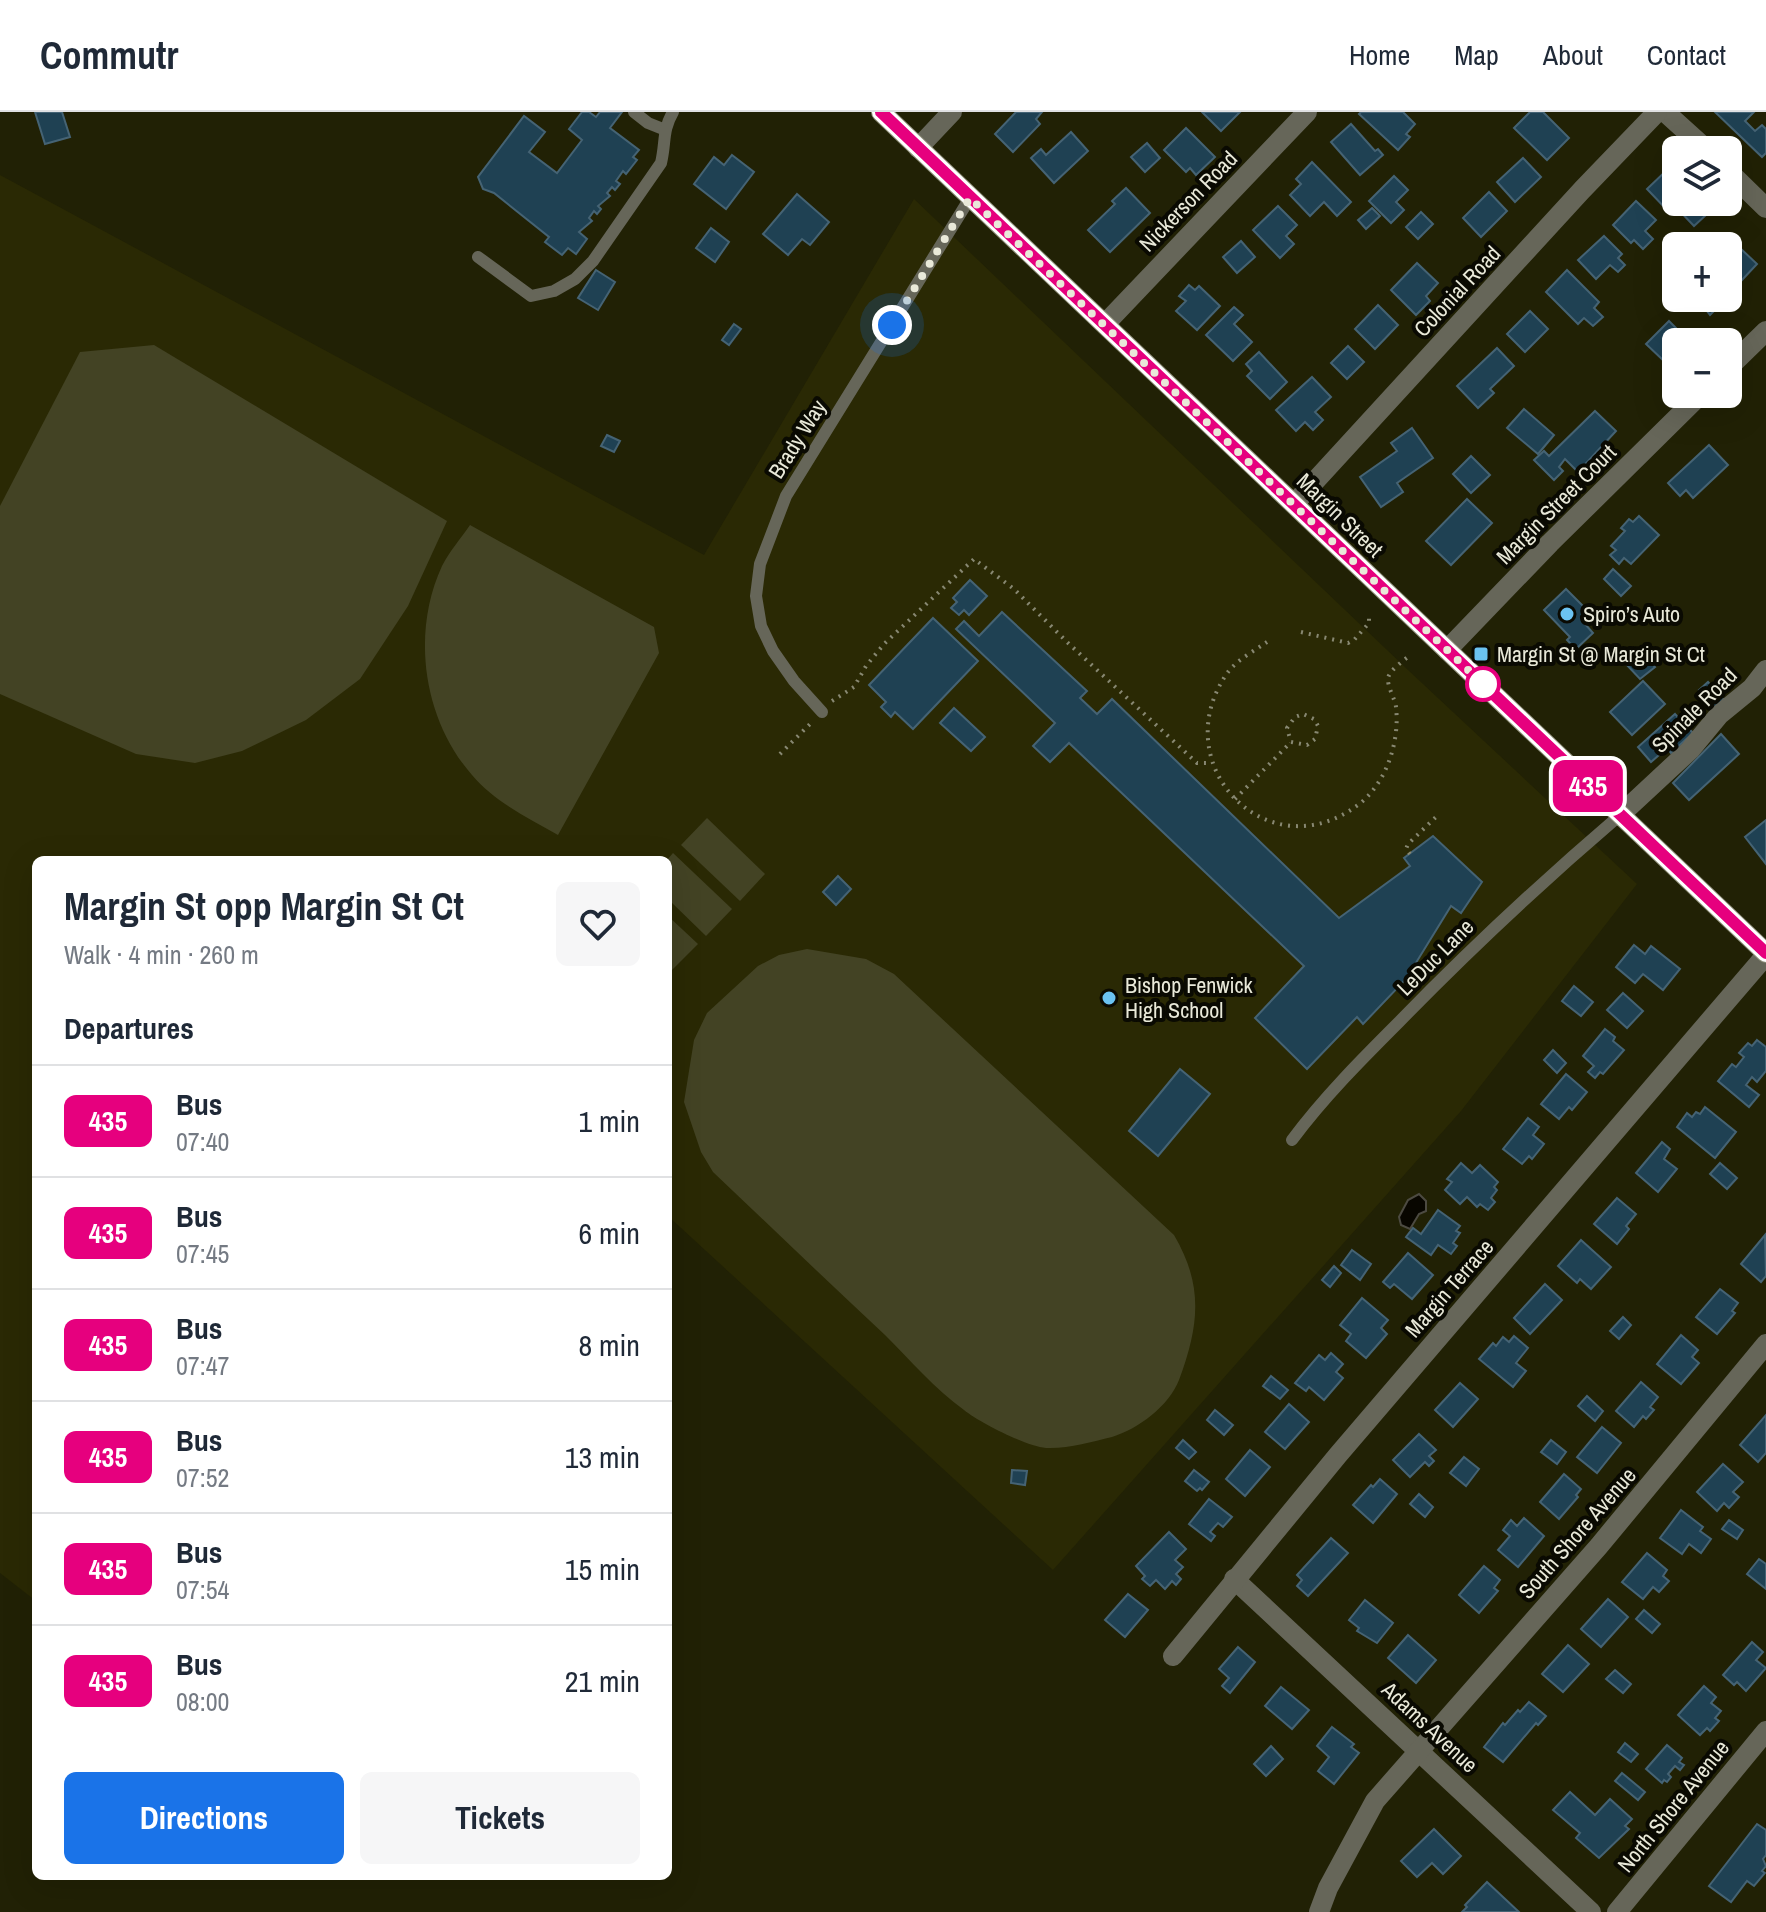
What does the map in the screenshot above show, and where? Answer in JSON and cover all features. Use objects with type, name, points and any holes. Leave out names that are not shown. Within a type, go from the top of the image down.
[{"type":"main road","name":"Margin Street","points":[[881,112],[1766,954]]},
{"type":"street","points":[[918,148],[952,112]]},
{"type":"street","name":"Nickerson Road","points":[[1105,324],[1307,112]]},
{"type":"street","name":"Colonial Road","points":[[1294,504],[1657,112]]},
{"type":"street","points":[[1665,112],[1692,136]]},
{"type":"street","points":[[1742,185],[1766,208]]},
{"type":"street","points":[[1742,354],[1766,331]]},
{"type":"street","name":"Margin Street Court","points":[[1447,650],[1687,408]]},
{"type":"street","name":"Spinale Road","points":[[1619,816],[1690,750],[1719,715],[1752,688],[1766,670]]},
{"type":"street","name":"Margin Terrace","points":[[1173,1656],[1234,1579],[1766,954]]},
{"type":"street","name":"South Shore Avenue","points":[[1319,1912],[1328,1888],[1375,1801],[1599,1546],[1766,1344]]},
{"type":"street","name":"Adams Avenue","points":[[1234,1579],[1591,1912]]},
{"type":"street","name":"North Shore Avenue","points":[[1617,1912],[1766,1731]]},
{"type":"lane","points":[[634,112],[648,123],[663,129]]},
{"type":"lane","points":[[478,257],[531,296],[554,291],[575,279],[593,261],[661,163],[665,146],[663,129],[673,112]]},
{"type":"lane","name":"Brady Way","points":[[822,712],[794,681],[773,651],[761,626],[756,596],[760,564],[786,496],[970,198]]},
{"type":"lane","name":"LeDuc Lane","points":[[1292,1140],[1353,1069],[1440,980],[1522,900],[1619,816]]},
{"type":"path","points":[[780,754],[837,696],[854,687],[884,644],[974,559],[1014,589],[1197,763],[1212,763]]},
{"type":"path","points":[[1301,632],[1348,643],[1369,623],[1369,617]]},
{"type":"path","points":[[1267,642],[1230,669],[1218,689],[1207,723],[1207,742],[1222,784],[1235,799],[1247,810],[1287,826],[1308,827],[1329,822],[1361,803],[1374,790],[1386,771],[1397,735],[1389,675],[1409,656]]},
{"type":"path","points":[[1303,714],[1314,719],[1318,726],[1315,739],[1307,745],[1291,742],[1287,728],[1295,717],[1303,714]]},
{"type":"path","points":[[1235,799],[1291,742]]},
{"type":"path","points":[[1410,854],[1406,849],[1408,844],[1438,815]]},
{"type":"shaded area","name":"Bishop Fenwick High School","points":[[0,175],[704,555],[914,199],[1637,884],[1461,1111],[1053,1570],[672,1220],[672,856],[32,856],[32,1598],[0,1573]]},
{"type":"shaded area","points":[[154,345],[447,521],[408,606],[360,679],[306,720],[242,751],[195,763],[136,754],[0,694],[0,506],[80,352]]},
{"type":"shaded area","points":[[470,525],[654,627],[659,653],[558,835],[524,816],[481,785],[455,753],[433,702],[425,647],[432,592],[442,566]]},
{"type":"shaded area","points":[[707,818],[765,874],[740,901],[681,845]]},
{"type":"shaded area","points":[[673,853],[732,909],[706,936],[672,903],[670,856]]},
{"type":"shaded area","points":[[672,920],[698,944],[672,970]]},
{"type":"shaded area","points":[[807,949],[866,959],[894,974],[1174,1235],[1184,1254],[1194,1289],[1191,1342],[1174,1390],[1142,1422],[1112,1437],[1046,1448],[1015,1439],[981,1421],[933,1384],[713,1172],[701,1152],[684,1102],[694,1040],[707,1013],[758,966],[779,955]]},
{"type":"shaded area","points":[[1419,1194],[1426,1201],[1426,1211],[1419,1214],[1410,1229],[1401,1225],[1399,1217],[1408,1200]]},
{"type":"building","points":[[35,112],[62,112],[70,137],[45,144]]},
{"type":"building","points":[[582,112],[596,117],[600,112],[622,112],[610,128],[639,150],[633,157],[637,160],[616,181],[620,184],[615,190],[612,187],[607,193],[610,196],[598,206],[601,209],[597,214],[594,211],[589,218],[592,221],[579,232],[587,239],[576,254],[568,248],[562,255],[545,242],[549,237],[494,193],[483,189],[478,177],[524,116],[545,132],[529,152],[557,173],[582,140],[569,129]]},
{"type":"building","points":[[1016,112],[1042,112],[1036,119],[1040,124],[1013,152],[995,134]]},
{"type":"building","points":[[1202,112],[1240,112],[1221,131]]},
{"type":"building","points":[[1403,112],[1415,124],[1406,134],[1410,137],[1398,150],[1359,114]]},
{"type":"building","points":[[1530,112],[1543,112],[1569,138],[1547,160],[1514,128]]},
{"type":"building","points":[[1715,112],[1754,112],[1745,121],[1755,131],[1762,125],[1766,129],[1766,153],[1762,157]]},
{"type":"building","points":[[1351,124],[1375,151],[1378,149],[1383,155],[1360,175],[1331,142]]},
{"type":"building","points":[[1186,128],[1215,157],[1196,175],[1190,168],[1186,172],[1164,150]]},
{"type":"building","points":[[1071,132],[1088,151],[1054,183],[1031,158],[1041,149],[1046,155]]},
{"type":"building","points":[[1147,143],[1160,158],[1145,172],[1131,157]]},
{"type":"building","points":[[732,155],[754,172],[726,209],[694,184],[714,157],[724,165]]},
{"type":"building","points":[[1523,158],[1541,177],[1515,202],[1497,182]]},
{"type":"building","points":[[1312,162],[1351,202],[1337,216],[1324,202],[1310,216],[1290,195],[1301,184],[1296,179]]},
{"type":"building","points":[[1662,175],[1662,205],[1647,189]]},
{"type":"building","points":[[1394,176],[1408,190],[1396,202],[1404,210],[1391,223],[1369,201]]},
{"type":"building","points":[[1126,188],[1150,213],[1110,252],[1088,230],[1115,204],[1112,201]]},
{"type":"building","points":[[1489,192],[1507,211],[1481,237],[1463,218]]},
{"type":"building","points":[[797,194],[829,222],[810,245],[802,239],[788,255],[763,234]]},
{"type":"building","points":[[1636,201],[1656,220],[1645,231],[1653,239],[1643,249],[1634,240],[1631,243],[1613,225]]},
{"type":"building","points":[[1278,206],[1297,225],[1286,236],[1294,244],[1280,258],[1253,230]]},
{"type":"building","points":[[1372,208],[1380,216],[1366,229],[1358,220]]},
{"type":"building","points":[[1421,212],[1433,224],[1418,239],[1406,227]]},
{"type":"building","points":[[1684,216],[1705,216],[1694,226]]},
{"type":"building","points":[[711,228],[729,242],[715,262],[696,248]]},
{"type":"building","points":[[1604,236],[1622,254],[1618,258],[1625,265],[1618,272],[1610,265],[1596,279],[1578,260]]},
{"type":"building","points":[[1241,241],[1255,257],[1237,273],[1223,257]]},
{"type":"building","points":[[1742,250],[1757,264],[1742,280]]},
{"type":"building","points":[[1417,263],[1438,283],[1426,296],[1430,301],[1416,315],[1391,290]]},
{"type":"building","points":[[596,270],[615,282],[598,310],[578,298]]},
{"type":"building","points":[[1567,270],[1599,302],[1594,308],[1603,317],[1593,326],[1584,318],[1578,324],[1546,292]]},
{"type":"building","points":[[1189,285],[1195,290],[1199,286],[1220,306],[1197,330],[1176,311],[1186,301],[1179,296]]},
{"type":"building","points":[[1378,305],[1398,325],[1375,349],[1355,329]]},
{"type":"building","points":[[1234,307],[1243,315],[1234,324],[1252,342],[1233,361],[1206,335]]},
{"type":"building","points":[[1530,311],[1548,329],[1525,352],[1507,334]]},
{"type":"building","points":[[1669,321],[1676,328],[1662,328]]},
{"type":"building","points":[[734,324],[741,329],[729,345],[722,340]]},
{"type":"building","points":[[1662,328],[1662,359],[1646,344]]},
{"type":"building","points":[[1348,346],[1364,362],[1347,379],[1331,363]]},
{"type":"building","points":[[1497,348],[1514,366],[1490,389],[1494,393],[1478,408],[1457,386]]},
{"type":"building","points":[[1259,352],[1287,382],[1270,399],[1247,376],[1252,371],[1246,364]]},
{"type":"building","points":[[1312,377],[1331,397],[1315,412],[1323,420],[1313,430],[1305,422],[1296,431],[1276,410]]},
{"type":"building","points":[[1524,409],[1554,435],[1538,454],[1507,428]]},
{"type":"building","points":[[1595,411],[1616,431],[1578,472],[1565,459],[1559,467],[1563,471],[1554,480],[1534,460],[1544,451],[1549,456]]},
{"type":"building","points":[[1412,428],[1433,458],[1397,483],[1403,492],[1381,507],[1360,477],[1397,451],[1391,443]]},
{"type":"building","points":[[607,435],[620,441],[614,452],[601,446]]},
{"type":"building","points":[[1709,445],[1728,465],[1693,498],[1686,490],[1680,496],[1668,483]]},
{"type":"building","points":[[1471,456],[1490,475],[1471,493],[1453,474]]},
{"type":"building","points":[[1467,499],[1492,523],[1451,565],[1426,541]]},
{"type":"building","points":[[1639,516],[1659,535],[1631,564],[1624,558],[1619,564],[1610,555],[1616,550],[1611,546],[1625,531],[1621,528],[1629,519],[1633,522]]},
{"type":"building","points":[[1613,569],[1631,586],[1621,596],[1604,579]]},
{"type":"building","points":[[970,580],[987,596],[969,615],[964,610],[959,615],[951,608],[957,602],[953,598]]},
{"type":"building","points":[[1566,589],[1593,616],[1585,624],[1593,633],[1576,649],[1567,640],[1570,637],[1544,610]]},
{"type":"building","points":[[1002,612],[1087,691],[1080,698],[1097,714],[1112,699],[1339,918],[1410,866],[1404,858],[1433,836],[1482,882],[1461,913],[1451,906],[1406,979],[1363,1024],[1357,1017],[1307,1069],[1255,1018],[1304,966],[1069,743],[1050,762],[1033,746],[1055,723],[956,629],[964,621],[979,636]]},
{"type":"building","points":[[933,618],[978,661],[913,729],[895,712],[891,717],[881,707],[886,702],[869,685]]},
{"type":"building","points":[[1641,651],[1655,667],[1640,679],[1626,664]]},
{"type":"building","points":[[1643,681],[1665,704],[1632,735],[1610,712]]},
{"type":"building","points":[[1708,682],[1724,700],[1715,708],[1699,690]]},
{"type":"building","points":[[954,708],[985,737],[971,751],[940,723]]},
{"type":"building","points":[[1675,714],[1693,733],[1671,753],[1667,748],[1651,762],[1638,747]]},
{"type":"building","points":[[1721,734],[1739,754],[1689,800],[1673,783]]},
{"type":"building","points":[[1766,820],[1766,864],[1745,837]]},
{"type":"building","points":[[838,876],[851,889],[836,905],[823,892]]},
{"type":"building","points":[[1634,945],[1645,954],[1651,946],[1680,969],[1663,990],[1643,974],[1635,983],[1616,967]]},
{"type":"building","points":[[1574,986],[1593,1002],[1581,1016],[1562,1001]]},
{"type":"building","points":[[1623,993],[1643,1011],[1627,1028],[1607,1010]]},
{"type":"building","points":[[1605,1029],[1624,1050],[1603,1074],[1600,1072],[1595,1078],[1588,1072],[1594,1066],[1583,1056]]},
{"type":"building","points":[[1757,1040],[1766,1047],[1766,1071],[1757,1082],[1752,1077],[1746,1085],[1759,1095],[1749,1107],[1718,1081],[1732,1064],[1736,1067],[1744,1057],[1739,1053],[1748,1043],[1752,1046]]},
{"type":"building","points":[[1553,1050],[1566,1063],[1557,1073],[1544,1060]]},
{"type":"building","points":[[1180,1069],[1210,1094],[1158,1156],[1129,1131]]},
{"type":"building","points":[[1566,1074],[1587,1092],[1572,1110],[1569,1107],[1559,1119],[1541,1104]]},
{"type":"building","points":[[1705,1107],[1736,1132],[1715,1158],[1677,1127],[1687,1113],[1692,1117],[1696,1112],[1700,1114]]},
{"type":"building","points":[[1528,1118],[1539,1127],[1533,1135],[1544,1144],[1532,1159],[1529,1156],[1522,1164],[1503,1149]]},
{"type":"building","points":[[1662,1142],[1670,1149],[1664,1159],[1677,1169],[1658,1192],[1636,1173]]},
{"type":"building","points":[[1461,1163],[1472,1173],[1480,1165],[1498,1182],[1491,1198],[1495,1202],[1488,1210],[1480,1204],[1477,1207],[1467,1197],[1460,1204],[1445,1190],[1452,1182],[1447,1179]]},
{"type":"building","points":[[1720,1163],[1737,1178],[1727,1189],[1710,1174]]},
{"type":"building","points":[[1617,1198],[1636,1214],[1617,1244],[1594,1224]]},
{"type":"building","points":[[1438,1210],[1460,1226],[1456,1231],[1460,1233],[1453,1243],[1457,1246],[1451,1254],[1438,1245],[1431,1255],[1406,1237],[1413,1228],[1421,1234]]},
{"type":"building","points":[[1765,1235],[1766,1276],[1761,1282],[1741,1264]]},
{"type":"building","points":[[1581,1240],[1611,1267],[1591,1289],[1580,1279],[1577,1283],[1558,1266]]},
{"type":"building","points":[[1352,1250],[1371,1264],[1360,1280],[1341,1265]]},
{"type":"building","points":[[1408,1253],[1433,1275],[1412,1299],[1394,1284],[1390,1288],[1383,1282]]},
{"type":"building","points":[[1334,1266],[1341,1273],[1330,1287],[1322,1280]]},
{"type":"building","points":[[1545,1284],[1562,1300],[1530,1334],[1514,1318]]},
{"type":"building","points":[[1720,1289],[1738,1303],[1732,1311],[1735,1313],[1717,1334],[1696,1317]]},
{"type":"building","points":[[1362,1298],[1388,1320],[1381,1328],[1387,1334],[1366,1358],[1346,1341],[1351,1334],[1340,1325]]},
{"type":"building","points":[[1623,1317],[1631,1325],[1619,1339],[1610,1331]]},
{"type":"building","points":[[1681,1335],[1698,1350],[1692,1357],[1699,1363],[1681,1384],[1657,1364]]},
{"type":"building","points":[[1514,1336],[1528,1348],[1516,1363],[1526,1371],[1513,1387],[1479,1359],[1493,1343],[1496,1346],[1503,1337],[1509,1342]]},
{"type":"building","points":[[1331,1353],[1343,1364],[1336,1372],[1343,1378],[1324,1400],[1309,1387],[1306,1391],[1295,1383],[1319,1355],[1325,1360]]},
{"type":"building","points":[[1271,1376],[1288,1390],[1280,1399],[1263,1386]]},
{"type":"building","points":[[1641,1382],[1658,1397],[1650,1407],[1654,1410],[1646,1419],[1643,1416],[1634,1427],[1616,1411]]},
{"type":"building","points":[[1460,1383],[1478,1399],[1453,1427],[1435,1410]]},
{"type":"building","points":[[1587,1396],[1603,1411],[1595,1421],[1578,1406]]},
{"type":"building","points":[[1289,1404],[1309,1422],[1285,1449],[1265,1432]]},
{"type":"building","points":[[1215,1410],[1233,1425],[1224,1435],[1207,1420]]},
{"type":"building","points":[[1766,1415],[1766,1453],[1758,1462],[1740,1445]]},
{"type":"building","points":[[1602,1427],[1621,1443],[1597,1473],[1577,1457]]},
{"type":"building","points":[[1419,1434],[1436,1450],[1429,1456],[1434,1461],[1429,1466],[1425,1462],[1410,1477],[1393,1460]]},
{"type":"building","points":[[1183,1440],[1196,1452],[1189,1459],[1176,1448]]},
{"type":"building","points":[[1551,1440],[1566,1452],[1557,1464],[1541,1452]]},
{"type":"building","points":[[1250,1450],[1270,1467],[1245,1496],[1226,1479]]},
{"type":"building","points":[[1464,1457],[1479,1469],[1466,1486],[1450,1473]]},
{"type":"building","points":[[1723,1464],[1743,1482],[1733,1492],[1739,1497],[1729,1508],[1724,1503],[1717,1511],[1697,1492]]},
{"type":"building","points":[[1012,1470],[1027,1471],[1025,1485],[1011,1483]]},
{"type":"building","points":[[1194,1470],[1209,1482],[1202,1490],[1197,1491],[1185,1481]]},
{"type":"building","points":[[1564,1474],[1581,1489],[1559,1519],[1540,1502]]},
{"type":"building","points":[[1380,1479],[1397,1494],[1373,1523],[1353,1505]]},
{"type":"building","points":[[1419,1494],[1433,1507],[1425,1517],[1410,1504]]},
{"type":"building","points":[[1209,1499],[1232,1517],[1223,1527],[1218,1523],[1210,1532],[1215,1536],[1211,1541],[1189,1524]]},
{"type":"building","points":[[1681,1510],[1703,1527],[1700,1531],[1711,1539],[1701,1553],[1689,1544],[1682,1554],[1660,1538]]},
{"type":"building","points":[[1524,1518],[1544,1536],[1518,1567],[1498,1550],[1510,1536],[1503,1530],[1511,1520],[1517,1526]]},
{"type":"building","points":[[1729,1520],[1743,1530],[1737,1539],[1722,1529]]},
{"type":"building","points":[[1169,1532],[1186,1549],[1175,1560],[1183,1567],[1176,1574],[1181,1579],[1176,1585],[1172,1581],[1165,1589],[1156,1580],[1150,1586],[1142,1579],[1145,1576],[1136,1566]]},
{"type":"building","points":[[1331,1538],[1348,1553],[1308,1596],[1297,1586],[1302,1580],[1297,1575]]},
{"type":"building","points":[[1647,1553],[1667,1570],[1663,1576],[1669,1581],[1659,1592],[1653,1587],[1643,1599],[1622,1582]]},
{"type":"building","points":[[1759,1559],[1766,1564],[1766,1589],[1747,1574]]},
{"type":"building","points":[[1484,1566],[1500,1580],[1494,1588],[1498,1591],[1479,1613],[1459,1595]]},
{"type":"building","points":[[1128,1594],[1148,1610],[1125,1637],[1105,1620]]},
{"type":"building","points":[[1608,1599],[1628,1617],[1601,1647],[1581,1629]]},
{"type":"building","points":[[1365,1600],[1393,1623],[1377,1643],[1357,1631],[1359,1628],[1349,1620]]},
{"type":"building","points":[[1644,1610],[1660,1624],[1652,1633],[1636,1619]]},
{"type":"building","points":[[1408,1635],[1436,1660],[1416,1683],[1388,1658]]},
{"type":"building","points":[[1752,1642],[1763,1652],[1756,1660],[1766,1668],[1746,1691],[1723,1675]]},
{"type":"building","points":[[1568,1645],[1589,1664],[1563,1692],[1542,1674]]},
{"type":"building","points":[[1238,1647],[1255,1662],[1230,1693],[1222,1686],[1229,1678],[1219,1669]]},
{"type":"building","points":[[1615,1670],[1631,1684],[1623,1693],[1606,1679]]},
{"type":"building","points":[[1704,1686],[1716,1697],[1711,1703],[1721,1711],[1715,1718],[1719,1721],[1710,1731],[1707,1728],[1700,1735],[1678,1715]]},
{"type":"building","points":[[1281,1687],[1309,1710],[1292,1729],[1265,1706]]},
{"type":"building","points":[[1529,1702],[1546,1716],[1538,1725],[1536,1723],[1503,1762],[1484,1747],[1503,1723],[1505,1725]]},
{"type":"building","points":[[1332,1727],[1354,1744],[1351,1747],[1359,1753],[1334,1784],[1318,1771],[1329,1757],[1317,1746]]},
{"type":"building","points":[[1625,1743],[1638,1754],[1631,1762],[1618,1752]]},
{"type":"building","points":[[1667,1745],[1682,1758],[1679,1762],[1684,1765],[1680,1770],[1675,1766],[1668,1774],[1671,1777],[1662,1783],[1646,1769]]},
{"type":"building","points":[[1271,1746],[1283,1759],[1266,1776],[1254,1764]]},
{"type":"building","points":[[1622,1773],[1645,1792],[1638,1800],[1615,1781]]},
{"type":"building","points":[[1570,1792],[1595,1815],[1610,1799],[1632,1819],[1625,1826],[1629,1829],[1599,1858],[1576,1838],[1580,1833],[1553,1810]]},
{"type":"building","points":[[1757,1824],[1766,1830],[1766,1855],[1763,1859],[1766,1866],[1762,1871],[1765,1873],[1754,1886],[1747,1881],[1731,1902],[1709,1886]]},
{"type":"building","points":[[1434,1829],[1461,1856],[1443,1874],[1432,1863],[1417,1877],[1401,1861]]},
{"type":"building","points":[[1487,1882],[1519,1912],[1462,1912]]},
{"type":"bus line","name":"435","points":[[881,112],[1766,953]]},
{"type":"place","name":"Spiro’s Auto","points":[[1567,614]]},
{"type":"place","name":"Margin St @ Margin St Ct","points":[[1481,654]]},
{"type":"place","name":"Bishop Fenwick High School","points":[[1109,998]]},
{"type":"route","points":[[892,325],[970,198],[1483,684]]}]
